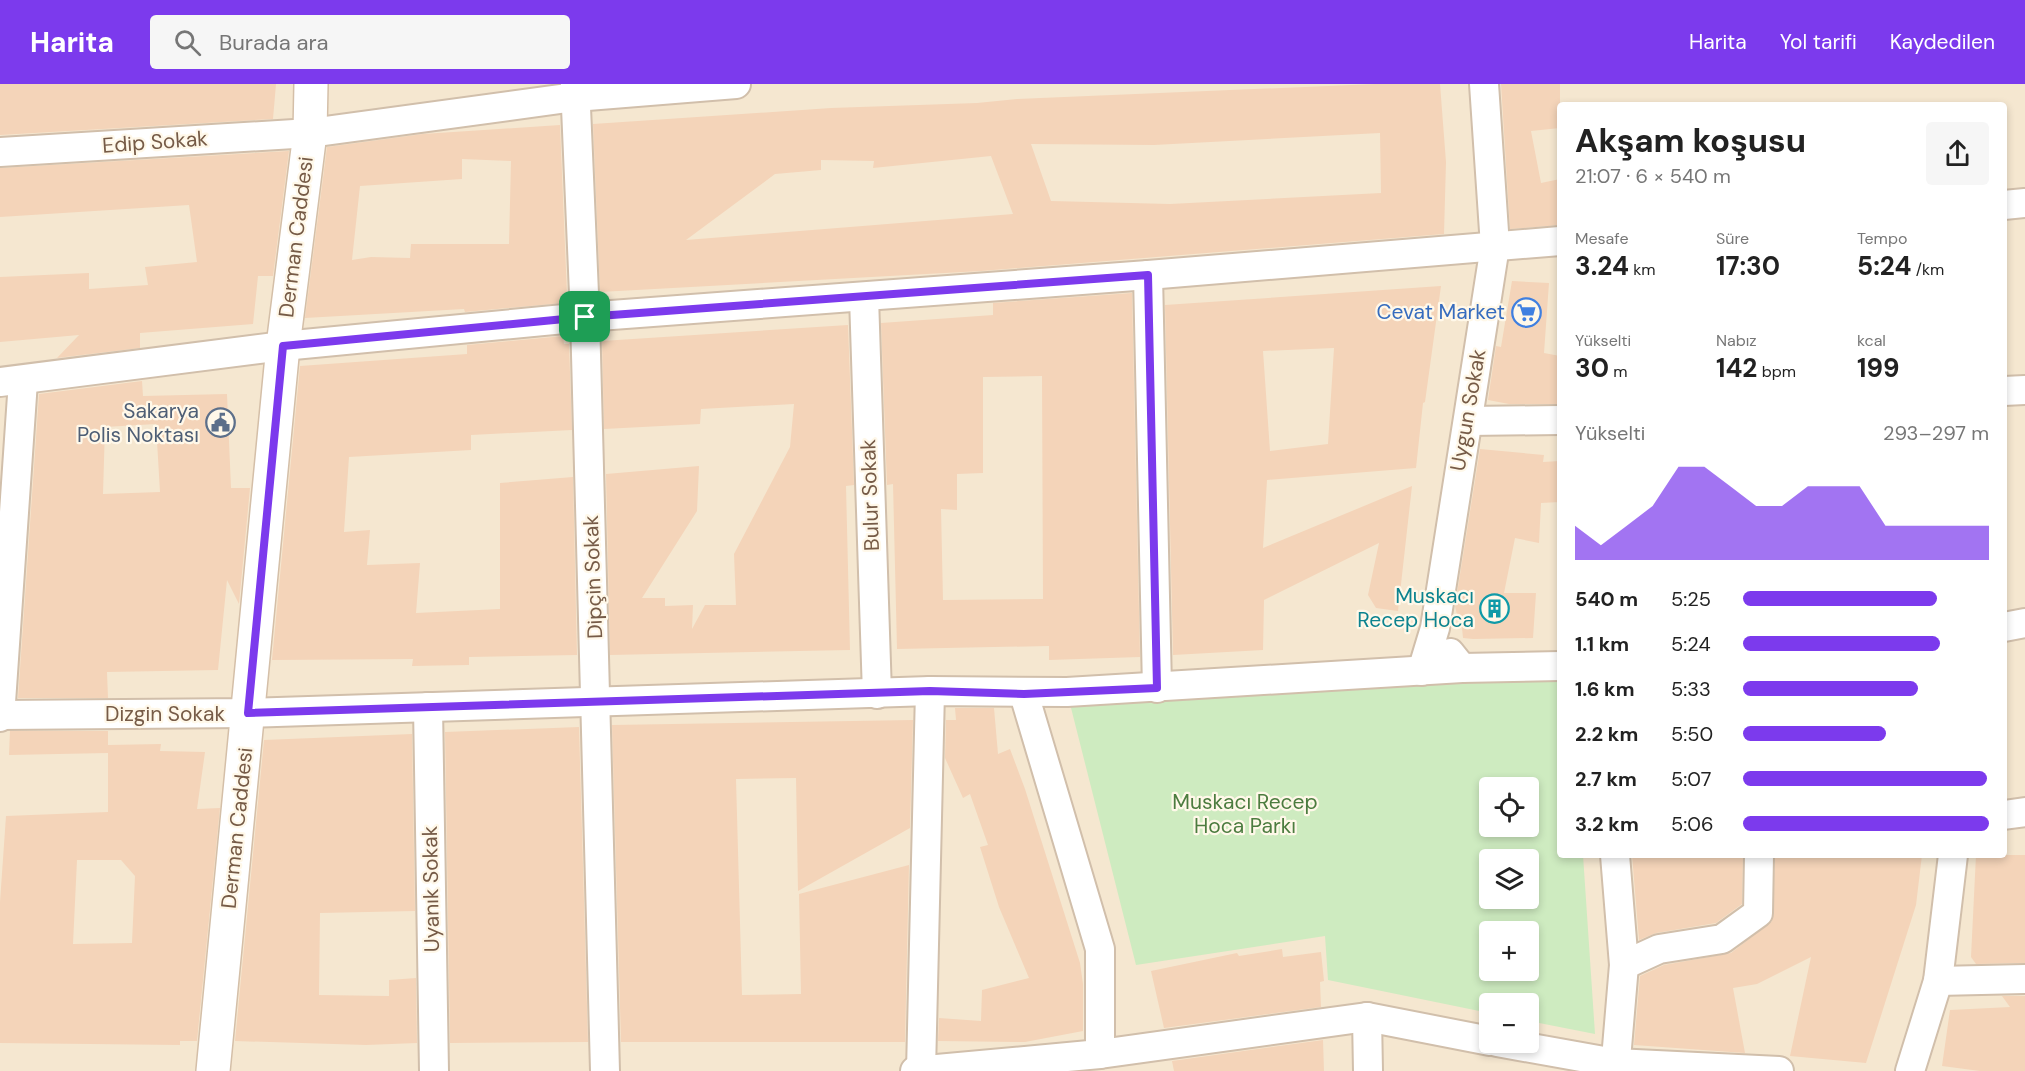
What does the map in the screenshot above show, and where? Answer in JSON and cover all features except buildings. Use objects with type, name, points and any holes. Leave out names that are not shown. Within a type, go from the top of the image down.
[{"type":"main road","name":"Derman Caddesi","points":[[213,1071],[283,346],[310,133],[311,84]]},
{"type":"street","name":"Edip Sokak","points":[[0,152],[310,133],[575,90],[736,84]]},
{"type":"street","name":"Uygun Sokak","points":[[1422,671],[1435,628],[1460,456],[1468,421],[1495,246],[1484,84]]},
{"type":"street","name":"Dipçin Sokak","points":[[575,90],[585,317],[606,1071]]},
{"type":"street","points":[[2007,205],[2025,203]]},
{"type":"street","points":[[0,716],[11,381],[283,346],[585,317],[1148,275],[1557,241]]},
{"type":"street","points":[[1148,275],[1157,688]]},
{"type":"street","name":"Bulur Sokak","points":[[864,297],[877,694]]},
{"type":"street","points":[[2007,391],[2025,390]]},
{"type":"street","points":[[1468,421],[1557,420]]},
{"type":"street","points":[[2007,626],[2025,623]]},
{"type":"street","points":[[1435,628],[1462,668]]},
{"type":"street","name":"Dizgin Sokak","points":[[0,716],[248,713],[930,691],[1024,694],[1157,688],[1462,668],[1557,666]]},
{"type":"street","points":[[921,1071],[930,691]]},
{"type":"street","points":[[1024,694],[1100,949],[1100,1054]]},
{"type":"street","name":"Uyanık Sokak","points":[[428,707],[434,1071]]},
{"type":"street","points":[[2007,815],[2025,812]]},
{"type":"street","points":[[1615,858],[1624,966],[1615,1067]]},
{"type":"street","points":[[1624,966],[1659,950],[1722,939],[1758,913],[1759,858]]},
{"type":"street","points":[[1910,1071],[1938,981],[1953,858]]},
{"type":"street","points":[[1938,981],[2025,980]]},
{"type":"street","points":[[915,1071],[1100,1054],[1142,1060],[1367,1017],[1479,1039]]},
{"type":"street","points":[[1367,1017],[1368,1071]]},
{"type":"street","points":[[1539,1051],[1615,1067],[1779,1071]]},
{"type":"shaded area","points":[[0,84],[2025,84],[2025,1071],[0,1071]]},
{"type":"green space","name":"Muskacı Recep Hoca Parkı","points":[[1302,678],[1557,682],[1557,858],[1583,858],[1595,1034],[1539,1023],[1539,993],[1479,993],[1479,1011],[1328,980],[1325,936],[1136,965],[1067,692]]},
{"type":"place","name":"Cevat Market","points":[[1526,312]]},
{"type":"place","name":"Sakarya Polis Noktası","points":[[220,423]]},
{"type":"place","name":"Muskacı Recep Hoca","points":[[1495,608]]},
{"type":"route","points":[[1148,275],[1157,688],[1024,694],[930,691],[248,713],[283,346],[585,317],[1148,275]]}]
